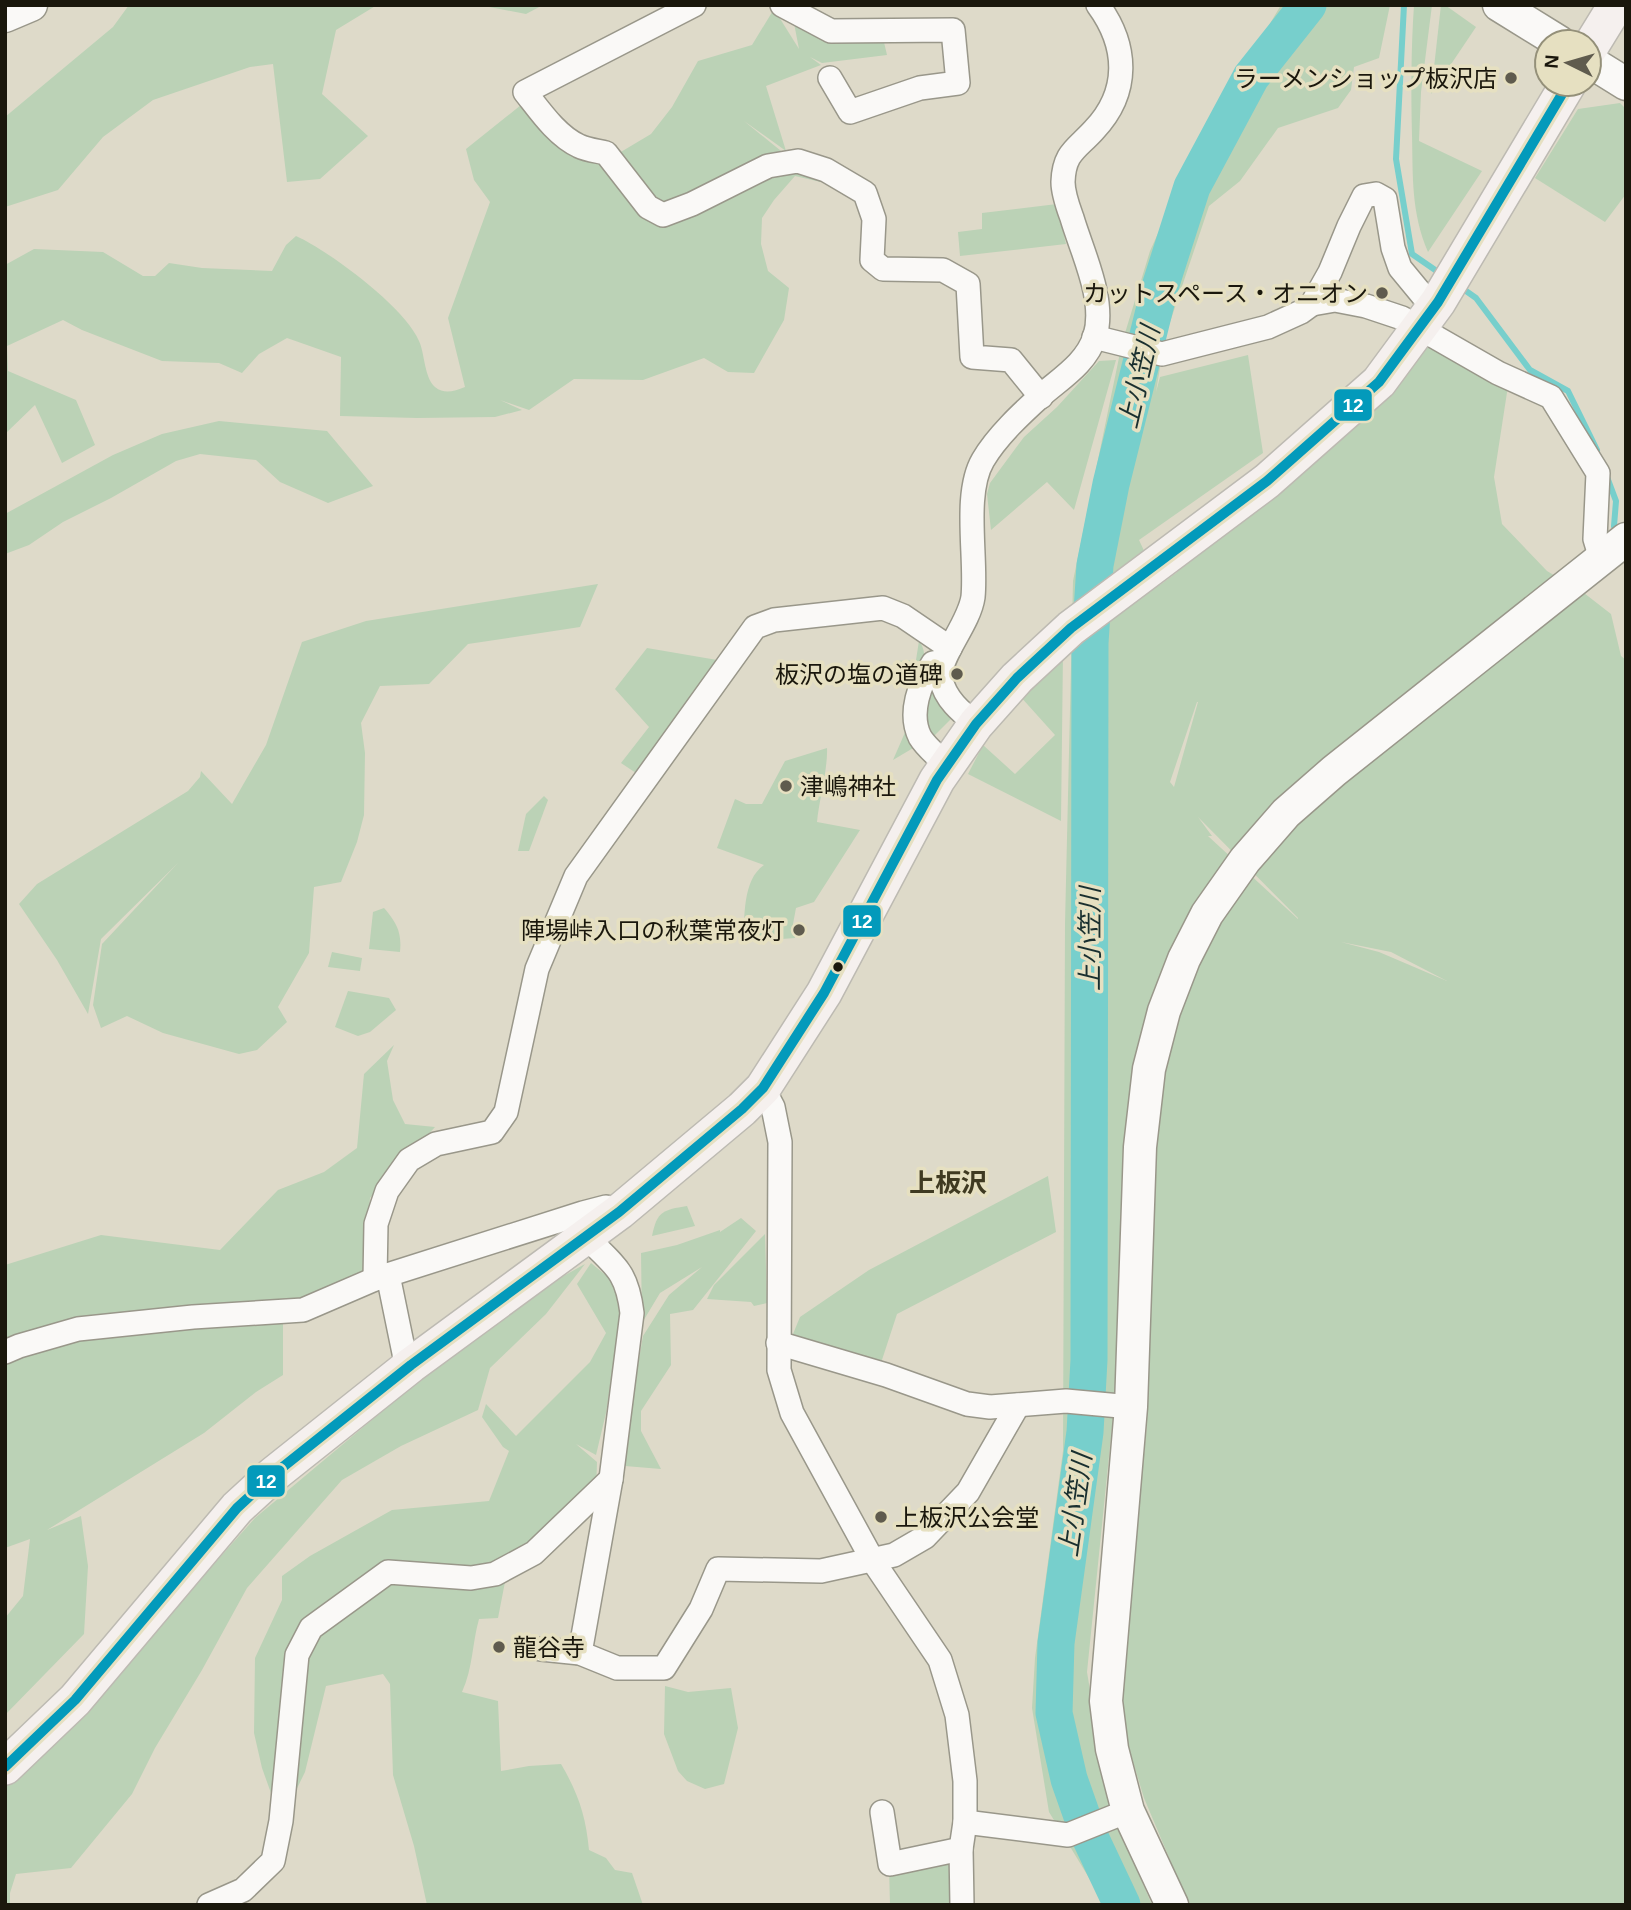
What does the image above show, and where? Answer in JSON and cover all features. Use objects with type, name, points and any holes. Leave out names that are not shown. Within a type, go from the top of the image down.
[{"type":"main road","points":[[1602,28],[1616,5]]},
{"type":"main road","points":[[5,1767],[75,1700],[237,1508],[274,1474],[411,1365],[619,1212],[742,1109],[763,1088],[824,993],[947,765],[976,724],[1017,678],[1071,628],[1267,481],[1379,382],[1430,313],[1463,262],[1560,98]]},
{"type":"street","points":[[5,16],[31,5]]},
{"type":"street","points":[[694,5],[526,92],[540,112],[565,136],[580,147],[606,153],[648,208],[663,215],[692,204],[768,166],[799,161],[826,170],[865,193],[874,219],[872,260],[883,270],[943,270],[968,284],[972,357],[1011,360],[1041,397]]},
{"type":"street","points":[[782,5],[831,31],[953,30],[958,83],[920,88],[850,111],[830,78]]},
{"type":"street","points":[[976,724],[948,697],[940,677],[947,654],[966,621],[973,597],[974,493],[981,464],[990,448],[1081,362],[1094,337],[1098,319],[1097,297],[1063,184],[1066,164],[1074,148],[1094,130],[1119,94],[1122,65],[1113,32],[1098,5]]},
{"type":"street","points":[[1499,5],[1536,28]]},
{"type":"street","points":[[1603,70],[1626,84]]},
{"type":"street","points":[[1094,337],[1162,354],[1268,327],[1301,312],[1312,304],[1330,272],[1364,196],[1376,194],[1385,199],[1392,248],[1400,268],[1430,313],[1498,373],[1551,397],[1598,473],[1595,539],[1601,559]]},
{"type":"street","points":[[1312,304],[1335,300],[1366,306],[1402,318],[1430,313]]},
{"type":"street","points":[[1172,1905],[1122,1813],[1106,1701],[1131,1407],[1140,1147],[1149,1069],[1164,1011],[1184,958],[1207,914],[1245,860],[1286,813],[1334,771],[1626,539]]},
{"type":"street","points":[[411,1365],[405,1358],[381,1277],[376,1224],[387,1191],[409,1160],[436,1144],[492,1132],[506,1112],[537,969],[576,876],[755,627],[774,620],[883,608],[903,616],[947,654]]},
{"type":"street","points":[[947,654],[933,663],[922,681],[917,702],[916,725],[921,738],[947,765]]},
{"type":"street","points":[[763,1088],[773,1107],[780,1142],[779,1370],[793,1413],[873,1561],[940,1660],[957,1715],[965,1781],[961,1905]]},
{"type":"street","points":[[5,1352],[78,1329],[193,1317],[303,1310],[381,1277],[606,1207],[619,1212]]},
{"type":"street","points":[[580,1653],[611,1479],[632,1313],[629,1288],[618,1269],[586,1237]]},
{"type":"street","points":[[778,1343],[886,1375],[967,1404],[990,1407],[1066,1401],[1131,1407]]},
{"type":"street","points":[[541,1648],[580,1653],[617,1668],[664,1668],[701,1609],[718,1569],[821,1571],[894,1555],[925,1537],[968,1492],[1018,1405]]},
{"type":"street","points":[[209,1905],[243,1890],[273,1861],[281,1821],[298,1654],[311,1628],[388,1572],[471,1577],[495,1574],[534,1553],[611,1479]]},
{"type":"street","points":[[882,1812],[890,1864],[961,1849]]},
{"type":"street","points":[[965,1822],[1068,1835],[1122,1813]]},
{"type":"green space","points":[[129,5],[377,5],[336,30],[322,94],[368,136],[320,179],[287,182],[273,64],[250,67],[153,100],[103,137],[58,190],[5,207],[5,117],[113,27]]},
{"type":"green space","points":[[479,5],[543,5],[526,14]]},
{"type":"green space","points":[[1281,5],[1390,5],[1379,58],[1354,67],[1351,90],[1338,108],[1278,128],[1240,181],[1209,206],[1165,337],[1156,392],[1160,377],[1248,355],[1263,453],[1139,540],[1160,585],[1422,346],[1429,345],[1508,386],[1494,477],[1502,524],[1547,571],[1584,593],[1611,614],[1621,656],[1626,660],[1626,1905],[1189,1905],[1144,1798],[1123,1729],[1122,1663],[1147,1426],[1149,1362],[1136,1191],[1087,1672],[1109,1804],[1152,1905],[1102,1905],[1100,1896],[1049,1812],[1032,1708],[1035,1658],[1063,1451],[1065,924],[1073,581],[1122,343],[1150,251],[1199,143]],"holes":[[[1198,702],[1174,787],[1170,782]],[[1198,817],[1298,919],[1208,836],[1212,836]],[[1341,942],[1391,952],[1447,981],[1379,952]]]},
{"type":"green space","points":[[1414,5],[1432,5],[1421,92],[1419,141],[1482,171],[1428,252],[1418,223],[1413,180],[1411,86]]},
{"type":"green space","points":[[1441,5],[1445,5],[1476,27],[1431,94]]},
{"type":"green space","points":[[774,9],[799,49],[793,18],[883,38],[887,55],[822,63],[810,57],[821,65],[766,86],[786,151],[744,121],[786,155],[851,189],[795,176],[762,218],[761,244],[768,271],[789,288],[784,320],[754,373],[728,372],[704,358],[643,380],[574,379],[529,410],[500,400],[522,410],[495,417],[340,416],[341,357],[287,338],[259,354],[242,373],[219,363],[162,361],[63,320],[7,346],[8,371],[76,400],[95,445],[62,463],[35,405],[5,434],[5,265],[34,249],[103,252],[143,276],[155,276],[169,263],[202,268],[272,271],[286,245],[296,236],[365,281],[399,312],[419,341],[431,383],[435,387],[446,392],[465,387],[448,318],[490,202],[474,180],[466,149],[521,105],[604,162],[651,134],[672,107],[698,61],[752,45]]},
{"type":"green space","points":[[1620,103],[1626,109],[1626,194],[1605,222],[1535,178],[1578,109]]},
{"type":"green space","points":[[1057,204],[1066,244],[960,256],[958,232],[982,229],[982,213]]},
{"type":"green space","points":[[1116,360],[1074,510],[1047,482],[991,530],[987,494],[990,483],[1024,437],[1057,407],[1099,361]]},
{"type":"green space","points":[[219,421],[327,431],[373,486],[328,503],[280,482],[256,460],[200,454],[176,461],[63,522],[29,545],[5,554],[5,514],[113,455],[162,434]]},
{"type":"green space","points":[[598,584],[580,627],[468,644],[429,684],[380,686],[361,723],[365,753],[364,815],[357,842],[341,882],[314,887],[309,953],[278,1007],[287,1022],[257,1050],[239,1054],[163,1033],[127,1016],[101,1028],[93,1005],[102,944],[178,863],[101,939],[88,1014],[57,960],[19,904],[37,884],[188,791],[200,777],[201,771],[232,804],[266,745],[302,642],[366,621]]},
{"type":"green space","points":[[919,641],[924,655],[917,679],[903,682],[898,678],[895,661],[916,660]]},
{"type":"green space","points":[[647,648],[723,661],[639,775],[621,763],[649,727],[615,689]]},
{"type":"green space","points":[[1063,652],[1061,821],[968,774],[983,745],[1015,774],[1055,735],[1019,695]]},
{"type":"green space","points":[[927,682],[951,719],[935,735],[893,760]]},
{"type":"green space","points":[[827,748],[817,822],[860,830],[814,902],[796,908],[793,924],[795,938],[743,942],[748,890],[757,872],[764,865],[717,848],[735,799],[746,804],[762,804],[785,761]]},
{"type":"green space","points":[[544,796],[548,800],[529,851],[518,851],[526,814]]},
{"type":"green space","points":[[384,908],[397,928],[400,952],[369,949],[373,912]]},
{"type":"green space","points":[[332,952],[362,958],[360,971],[328,967]]},
{"type":"green space","points":[[348,991],[389,998],[396,1010],[370,1032],[358,1036],[335,1027]]},
{"type":"green space","points":[[394,1045],[387,1061],[393,1100],[405,1124],[435,1127],[370,1198],[364,1279],[283,1321],[283,1375],[256,1392],[204,1433],[47,1530],[81,1516],[88,1566],[84,1634],[5,1715],[5,1618],[23,1596],[30,1539],[5,1548],[5,1265],[101,1235],[220,1250],[278,1190],[324,1172],[357,1148],[364,1074]]},
{"type":"green space","points":[[1048,1176],[1056,1232],[897,1314],[880,1366],[786,1351],[800,1317],[869,1270]]},
{"type":"green space","points":[[687,1206],[695,1226],[652,1236],[656,1221],[662,1213]]},
{"type":"green space","points":[[741,1218],[756,1231],[693,1310],[670,1314],[671,1365],[641,1411],[641,1431],[661,1469],[625,1466],[643,1336],[669,1295],[702,1267],[660,1293],[642,1323],[641,1253],[720,1232]]},
{"type":"green space","points":[[765,1234],[767,1303],[754,1306],[751,1302],[707,1299],[714,1285]]},
{"type":"green space","points":[[591,1263],[614,1282],[620,1317],[606,1413],[596,1455],[576,1444],[597,1462],[596,1493],[537,1537],[505,1582],[498,1618],[479,1619],[462,1692],[498,1701],[501,1771],[561,1764],[580,1805],[589,1850],[606,1858],[615,1870],[632,1873],[643,1905],[427,1905],[414,1846],[393,1775],[390,1684],[383,1674],[326,1686],[305,1772],[281,1821],[262,1768],[254,1733],[255,1658],[282,1600],[282,1576],[310,1556],[392,1510],[489,1501],[509,1451],[503,1447],[482,1417],[486,1404],[516,1436],[590,1362],[606,1333],[577,1284]]},
{"type":"green space","points":[[585,1264],[546,1314],[490,1368],[478,1410],[401,1446],[342,1480],[247,1588],[155,1748],[132,1794],[71,1868],[16,1874],[10,1893],[10,1905],[5,1905],[5,1768],[172,1611],[255,1518],[392,1403],[542,1288]]},
{"type":"green space","points":[[665,1686],[688,1692],[731,1688],[738,1728],[724,1784],[705,1789],[687,1781],[678,1771],[664,1734]]},
{"type":"green space","points":[[956,1854],[956,1905],[890,1905],[889,1866]]},
{"type":"waterway","name":"上小笠川","points":[[1122,1905],[1088,1833],[1069,1779],[1054,1713],[1056,1643],[1085,1432],[1089,1360],[1090,643],[1095,565],[1111,484],[1160,287],[1192,187],[1251,77],[1308,5]]},
{"type":"waterway","points":[[1404,5],[1396,159],[1412,254],[1441,274]]},
{"type":"waterway","points":[[1459,286],[1476,298],[1530,370],[1568,391],[1597,450]]},
{"type":"waterway","points":[[1607,477],[1616,501],[1614,526]]},
{"type":"transit line","name":"12","points":[[5,1767],[75,1700],[237,1508],[274,1474],[411,1365],[619,1212],[742,1109],[763,1088],[824,993],[937,780],[976,724],[1017,678],[1071,628],[1267,481],[1379,382],[1438,302],[1560,98]]},
{"type":"place","name":"ラーメンショップ板沢店","points":[[1511,78]]},
{"type":"place","name":"カットスペース・オニオン","points":[[1382,293]]},
{"type":"place","name":"板沢の塩の道碑","points":[[957,674]]},
{"type":"place","name":"津嶋神社","points":[[786,786]]},
{"type":"place","name":"陣場峠入口の秋葉常夜灯","points":[[799,930]]},
{"type":"place","name":"上板沢公会堂","points":[[881,1517]]},
{"type":"place","name":"龍谷寺","points":[[499,1647]]},
{"type":"district","name":"上板沢","points":[[948,1183]]}]
